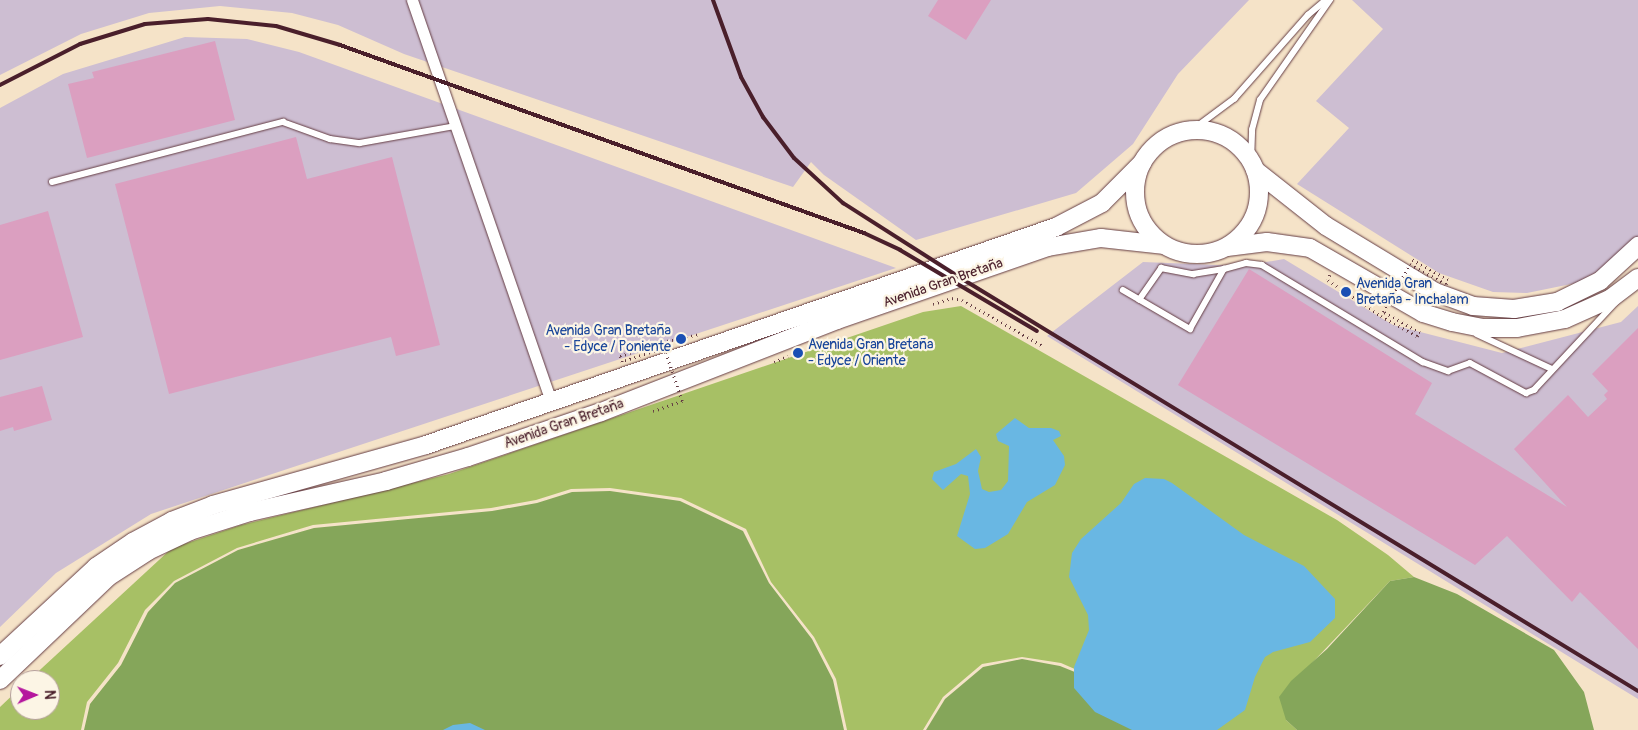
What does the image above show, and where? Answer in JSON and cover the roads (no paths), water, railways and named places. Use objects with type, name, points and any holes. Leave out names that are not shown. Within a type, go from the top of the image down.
[{"type":"main road","points":[[1638,246],[1600,281],[1557,302],[1514,310],[1473,306],[1435,292],[1334,230],[1253,166],[1240,148],[1226,137],[1209,131],[1191,131],[1166,138],[1142,163],[1137,179],[1136,204],[1146,227],[1163,245],[1191,254],[1213,253],[1227,247],[1252,243],[1291,243],[1310,248],[1410,306],[1452,322],[1500,328],[1549,323],[1588,310],[1624,289],[1638,278]]},
{"type":"main road","name":"Avenida Gran Bretaña","points":[[0,656],[96,567],[133,542],[172,521],[213,505],[388,457],[1056,227],[1102,203],[1142,163]]},
{"type":"main road","points":[[1227,247],[1247,230],[1255,214],[1259,196],[1253,166]]},
{"type":"main road","name":"Avenida Gran Bretaña","points":[[0,680],[108,577],[148,551],[190,531],[250,512],[411,475],[601,412],[837,320],[1048,247],[1101,238],[1163,245]]},
{"type":"main road","points":[[552,401],[570,410],[601,412]]},
{"type":"street","points":[[412,0],[552,401]]},
{"type":"lane","points":[[1191,131],[1240,94],[1308,15],[1328,0]]},
{"type":"lane","points":[[1253,166],[1252,130],[1260,100],[1328,0]]},
{"type":"lane","points":[[52,182],[283,122],[330,139],[360,143],[455,126]]},
{"type":"lane","points":[[1139,300],[1161,268],[1193,274],[1246,263],[1262,265],[1422,362],[1442,370],[1453,371],[1470,363],[1526,393],[1534,390],[1552,369],[1608,313],[1624,289]]},
{"type":"lane","points":[[1123,290],[1190,329],[1224,269]]},
{"type":"lane","points":[[1452,322],[1552,369]]},
{"type":"water","points":[[1015,418],[1029,428],[1051,428],[1059,431],[1061,436],[1053,440],[1064,456],[1065,465],[1055,485],[1027,502],[1008,534],[985,548],[975,549],[957,536],[970,494],[968,476],[961,474],[943,490],[932,479],[934,472],[956,464],[976,449],[981,457],[978,471],[982,489],[989,492],[1001,490],[1008,481],[1009,446],[998,441],[996,434]]},
{"type":"water","points":[[1145,478],[1164,479],[1172,483],[1244,535],[1304,566],[1335,599],[1335,618],[1310,642],[1273,652],[1265,657],[1255,677],[1245,710],[1217,730],[1132,730],[1095,712],[1074,688],[1074,667],[1089,630],[1088,615],[1069,577],[1072,553],[1081,539],[1121,503],[1134,484]]},
{"type":"water","points":[[470,723],[485,730],[443,730],[453,725]]},
{"type":"railway","points":[[713,0],[741,77],[763,117],[794,158],[843,203],[959,277],[1638,691]]},
{"type":"railway","points":[[0,85],[80,44],[145,24],[208,19],[276,26],[340,45],[864,233],[900,250],[1037,331]]},
{"type":"place","name":"Avenida Gran Bretaña - Inchalam","points":[[1346,292]]},
{"type":"place","name":"Avenida Gran Bretaña - Edyce / Poniente","points":[[681,339]]},
{"type":"place","name":"Avenida Gran Bretaña - Edyce / Oriente","points":[[798,353]]}]
